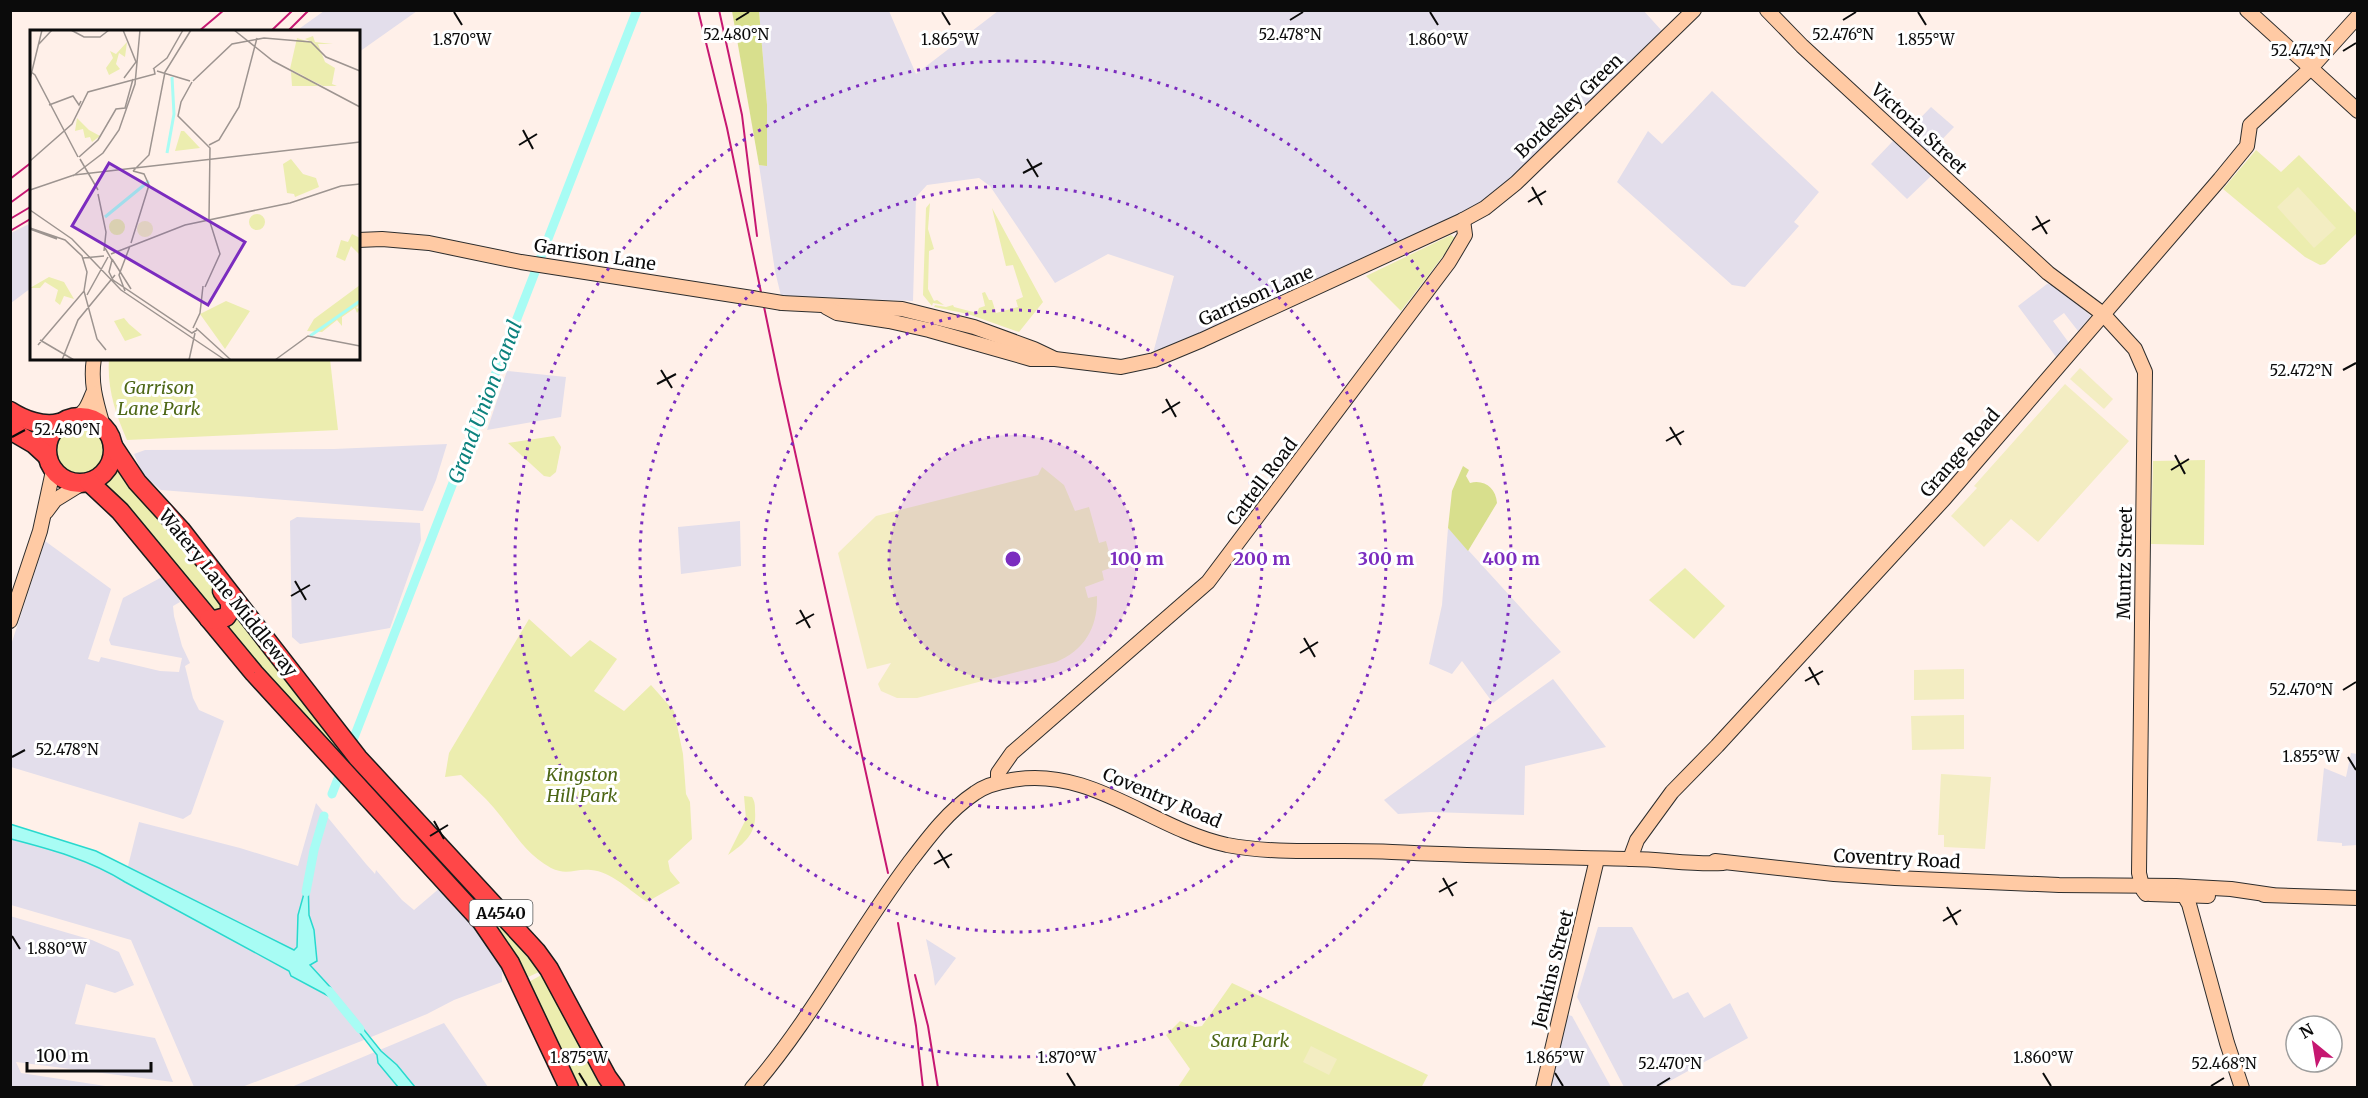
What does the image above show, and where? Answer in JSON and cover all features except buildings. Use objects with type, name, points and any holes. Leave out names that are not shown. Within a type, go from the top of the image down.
[{"type":"highway","points":[[10,411],[51,426],[67,420],[86,417],[103,426]]},
{"type":"highway","points":[[50,464],[48,438],[67,420]]},
{"type":"highway","name":"A4540","points":[[103,426],[110,435],[113,446]]},
{"type":"highway","name":"A4540","points":[[10,430],[34,444],[61,478],[85,483]]},
{"type":"highway","points":[[85,483],[105,472],[113,455],[113,446]]},
{"type":"highway","name":"Watery Lane Middleway","points":[[113,446],[137,482],[181,530],[358,758],[536,951],[549,969],[615,1088]]},
{"type":"highway","name":"Watery Lane Middleway","points":[[85,483],[120,511],[209,619],[334,762],[482,922],[510,963],[569,1088]]},
{"type":"highway","points":[[206,562],[207,570],[230,602],[230,610],[226,617],[209,619]]},
{"type":"street","name":"Bordesley Green","points":[[1463,220],[1485,208],[1516,183],[1694,10]]},
{"type":"street","name":"Victoria Street","points":[[1767,10],[1802,46],[2048,273]]},
{"type":"street","points":[[2247,10],[2358,111]]},
{"type":"street","name":"Grange Road","points":[[1630,859],[1637,840],[1672,792],[1945,498],[2247,146],[2250,125],[2311,68],[2358,16]]},
{"type":"street","name":"Garrison Lane","points":[[826,307],[837,313],[889,321],[1030,359],[1055,359],[1121,367],[1154,360],[1296,298],[1463,220]]},
{"type":"street","name":"Cattell Road","points":[[998,782],[998,773],[1012,753],[1208,582],[1449,261],[1465,235],[1463,220]]},
{"type":"street","name":"Garrison Lane","points":[[360,240],[382,239],[429,243],[553,267],[782,303],[826,307],[840,305],[914,312],[974,327],[1055,359]]},
{"type":"street","name":"Muntz Street","points":[[2048,273],[2103,314],[2135,349],[2145,372],[2139,871],[2144,889]]},
{"type":"street","points":[[912,327],[914,312]]},
{"type":"street","points":[[933,332],[936,317]]},
{"type":"street","points":[[94,360],[93,393],[103,426]]},
{"type":"street","points":[[67,420],[81,415],[93,393]]},
{"type":"street","points":[[10,621],[43,516],[50,464]]},
{"type":"street","points":[[43,516],[55,500],[85,483]]},
{"type":"street","name":"Coventry Road","points":[[752,1088],[766,1071],[884,897],[929,838],[958,805],[977,790],[998,782],[1041,777],[1068,782],[1103,792],[1194,834],[1227,845],[1273,849],[1689,862],[1703,859],[1834,874],[2144,889],[2186,896],[2272,895],[2358,898]]},
{"type":"street","name":"Jenkins Street","points":[[1543,1088],[1597,859]]},
{"type":"street","points":[[2176,885],[2186,896],[2242,1088]]},
{"type":"street","name":"Coventry Road","points":[[2144,889],[2176,885],[2272,895]]},
{"type":"street","name":"Coventry Road","points":[[757,1088],[766,1071]]},
{"type":"shaded area","points":[[324,10],[417,11],[360,51],[360,30],[297,30]]},
{"type":"shaded area","points":[[1643,10],[1662,31],[1492,197],[1415,238],[1209,331],[1153,353],[1174,276],[1108,254],[1055,283],[990,186],[979,178],[927,185],[916,197],[913,301],[781,296],[759,165],[767,166],[767,105],[759,11],[889,11],[916,74],[998,11]]},
{"type":"shaded area","points":[[1712,91],[1819,192],[1794,222],[1799,226],[1745,287],[1732,285],[1617,182],[1648,131],[1662,144]]},
{"type":"shaded area","points":[[1931,107],[1954,127],[1929,153],[1907,132]]},
{"type":"shaded area","points":[[1894,140],[1931,176],[1907,199],[1871,164]]},
{"type":"shaded area","points":[[2298,187],[2336,228],[2314,248],[2277,207]]},
{"type":"shaded area","points":[[30,224],[30,289],[11,303],[11,233]]},
{"type":"shaded area","points":[[2047,284],[2055,285],[2091,316],[2078,331],[2064,313],[2053,321],[2069,343],[2056,357],[2018,306]]},
{"type":"shaded area","points":[[2080,368],[2113,399],[2104,409],[2070,379]]},
{"type":"shaded area","points":[[507,371],[566,377],[561,417],[487,430]]},
{"type":"shaded area","points":[[2065,384],[2129,441],[2038,542],[2011,519],[1984,547],[1951,516],[1977,488],[1974,486]]},
{"type":"shaded area","points":[[447,444],[423,511],[161,490],[143,475],[134,454],[145,450],[334,449]]},
{"type":"shaded area","points":[[1042,467],[1064,485],[1075,511],[1089,507],[1099,543],[1106,541],[1113,567],[1102,571],[1104,580],[1085,587],[1088,598],[1097,596],[1095,618],[1088,636],[1075,651],[1056,662],[917,698],[897,698],[881,691],[878,684],[891,663],[867,669],[838,553],[876,516],[1038,475]]},
{"type":"shaded area","points":[[297,517],[420,523],[421,540],[390,628],[300,644],[292,637],[290,521]]},
{"type":"shaded area","points":[[740,521],[741,566],[681,574],[678,527]]},
{"type":"shaded area","points":[[1448,528],[1561,652],[1493,703],[1462,661],[1452,674],[1429,664],[1442,605]]},
{"type":"shaded area","points":[[45,541],[111,589],[88,659],[99,662],[101,657],[160,671],[179,672],[182,658],[111,645],[109,640],[123,598],[162,577],[174,586],[180,602],[173,606],[174,616],[182,646],[190,663],[185,666],[193,698],[199,710],[224,721],[191,814],[183,819],[11,767],[11,645]]},
{"type":"shaded area","points":[[1964,669],[1964,699],[1914,700],[1914,670]]},
{"type":"shaded area","points":[[1553,679],[1606,747],[1525,766],[1524,815],[1431,812],[1398,814],[1384,800]]},
{"type":"shaded area","points":[[1964,715],[1964,749],[1912,750],[1911,716]]},
{"type":"shaded area","points":[[2351,753],[2357,754],[2357,845],[2342,846],[2342,843],[2317,841],[2324,768],[2346,777]]},
{"type":"shaded area","points":[[1941,774],[1991,777],[1985,849],[1944,847],[1944,835],[1938,835]]},
{"type":"shaded area","points":[[316,803],[375,874],[376,870],[402,900],[414,910],[441,887],[475,926],[502,965],[502,982],[454,1000],[427,1014],[359,1042],[242,1087],[194,1087],[131,940],[11,905],[10,839],[42,847],[103,868],[124,882],[139,822],[240,848],[298,866]]},
{"type":"shaded area","points":[[10,916],[92,940],[119,952],[134,985],[115,993],[86,984],[75,1024],[155,1038],[173,1082],[16,1062],[21,1073],[112,1087],[11,1087]]},
{"type":"shaded area","points":[[1598,927],[1632,927],[1673,999],[1688,992],[1704,1018],[1730,1003],[1748,1038],[1659,1087],[1624,1087],[1577,997]]},
{"type":"shaded area","points":[[926,939],[956,958],[935,986],[933,972]]},
{"type":"shaded area","points":[[1568,1015],[1572,1016],[1611,1087],[1549,1088]]},
{"type":"shaded area","points":[[444,1023],[488,1087],[289,1088]]},
{"type":"shaded area","points":[[1311,1046],[1337,1059],[1329,1075],[1303,1062]]},
{"type":"green space","points":[[732,11],[759,11],[767,105],[767,166],[759,165]]},
{"type":"green space","points":[[2256,150],[2281,172],[2299,155],[2357,214],[2357,233],[2325,264],[2320,265],[2305,257],[2223,189]]},
{"type":"green space","points":[[930,203],[928,229],[934,249],[929,251],[928,289],[934,301],[937,300],[944,305],[933,303],[932,306],[923,295],[926,208]]},
{"type":"green space","points":[[992,208],[1043,302],[1019,332],[968,314],[934,307],[935,305],[946,307],[953,305],[977,313],[979,308],[985,306],[982,293],[985,292],[989,300],[992,300],[996,313],[1018,307],[1016,300],[1023,297],[1013,265],[1006,266]]},
{"type":"green space","points":[[1451,235],[1456,239],[1401,311],[1366,276]]},
{"type":"green space","name":"Garrison Lane Park","points":[[109,360],[330,360],[338,430],[127,440],[113,400],[109,380]]},
{"type":"green space","points":[[75,426],[85,426],[100,436],[104,450],[103,459],[94,470],[85,474],[75,474],[60,464],[56,455],[56,445],[66,430]]},
{"type":"green space","points":[[554,436],[561,447],[556,472],[550,477],[544,476],[508,443]]},
{"type":"green space","points":[[2205,460],[2204,545],[2151,544],[2153,461]]},
{"type":"green space","points":[[118,463],[222,594],[222,610],[211,611],[101,483]]},
{"type":"green space","points":[[1463,466],[1469,470],[1466,476],[1470,483],[1480,482],[1488,486],[1492,489],[1497,503],[1468,551],[1448,528],[1452,491]]},
{"type":"green space","points":[[1685,568],[1725,606],[1694,639],[1649,600]]},
{"type":"green space","points":[[235,604],[342,746],[336,753],[220,623]]},
{"type":"green space","name":"Kingston Hill Park","points":[[529,619],[571,657],[590,640],[617,659],[594,691],[624,711],[651,685],[674,711],[683,754],[686,794],[690,802],[692,839],[668,861],[670,871],[680,883],[647,902],[606,874],[586,870],[567,872],[551,868],[541,862],[461,775],[445,777],[449,753]]},
{"type":"green space","points":[[356,763],[543,970],[522,980],[352,770]]},
{"type":"green space","points":[[744,796],[752,797],[754,800],[754,825],[745,842],[728,855],[746,819]]},
{"type":"green space","points":[[545,973],[605,1087],[573,1087],[525,984]]},
{"type":"green space","name":"Sara Park","points":[[1232,983],[1428,1075],[1421,1088],[1178,1087],[1190,1069],[1166,1035],[1180,1021],[1195,1027],[1202,1026]]},
{"type":"water","points":[[10,824],[96,851],[294,950],[297,947],[298,915],[308,879],[309,915],[314,930],[317,961],[310,965],[331,988],[336,1000],[291,976],[289,971],[98,867],[55,851],[11,839]]},
{"type":"water","points":[[354,1022],[361,1026],[415,1087],[398,1087],[378,1063],[377,1055]]},
{"type":"waterway","name":"Grand Union Canal","points":[[332,794],[637,10]]},
{"type":"waterway","name":"Grand Union Canal","points":[[306,892],[314,850],[324,816]]},
{"type":"waterway","name":"Grand Union Canal","points":[[329,991],[360,1029]]},
{"type":"railway","points":[[200,30],[224,10]]},
{"type":"railway","points":[[272,30],[293,10]]},
{"type":"railway","points":[[289,30],[309,10]]},
{"type":"railway","points":[[698,10],[727,128],[780,384],[888,873]]},
{"type":"railway","points":[[719,10],[742,115],[757,236]]},
{"type":"railway","points":[[10,179],[30,164]]},
{"type":"railway","points":[[10,203],[30,188]]},
{"type":"railway","points":[[10,219],[30,207]]},
{"type":"railway","points":[[10,231],[30,219]]},
{"type":"railway","points":[[898,923],[916,1026],[923,1088]]},
{"type":"railway","points":[[915,975],[928,1026],[938,1088]]}]
